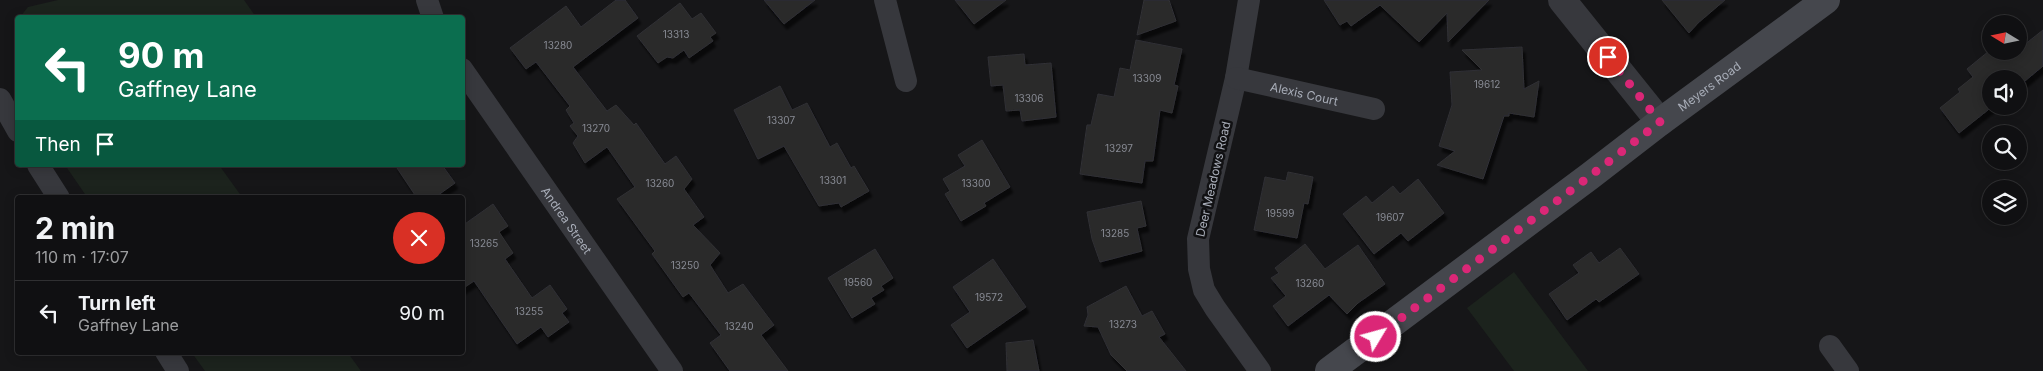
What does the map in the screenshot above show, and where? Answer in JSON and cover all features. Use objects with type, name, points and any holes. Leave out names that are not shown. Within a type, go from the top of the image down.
[{"type":"main road","name":"Meyers Road","points":[[1329,371],[1660,122],[1826,0]]},
{"type":"street","points":[[428,0],[432,15]]},
{"type":"street","points":[[886,0],[906,81]]},
{"type":"street","name":"Deer Meadows Road","points":[[1249,0],[1236,78],[1198,239],[1199,269],[1204,290],[1260,371]]},
{"type":"street","points":[[1562,0],[1660,122]]},
{"type":"street","name":"Andrea Street","points":[[465,73],[672,371]]},
{"type":"street","name":"Alexis Court","points":[[1236,78],[1374,109]]},
{"type":"street","points":[[0,98],[15,126]]},
{"type":"street","points":[[39,167],[57,195]]},
{"type":"street","points":[[1830,346],[1848,371]]},
{"type":"street","points":[[168,355],[178,371]]},
{"type":"shaded area","points":[[58,0],[244,0],[255,15],[22,15],[28,7]]},
{"type":"shaded area","points":[[66,167],[220,167],[241,195],[86,195]]},
{"type":"shaded area","points":[[1514,272],[1588,371],[1514,371],[1467,308]]},
{"type":"shaded area","points":[[193,355],[349,355],[361,371],[205,371]]},
{"type":"building","points":[[616,0],[625,0],[638,18],[573,67],[607,111],[616,105],[634,125],[636,123],[665,164],[676,156],[692,179],[684,189],[704,217],[693,225],[720,253],[710,265],[728,293],[743,284],[774,325],[761,335],[788,371],[730,371],[710,343],[721,335],[689,293],[683,297],[652,254],[655,251],[617,199],[635,187],[607,147],[585,163],[573,143],[578,136],[570,126],[574,123],[566,110],[570,106],[536,62],[526,69],[510,48],[566,6],[581,27]]},
{"type":"building","points":[[764,0],[815,0],[784,24]]},
{"type":"building","points":[[955,0],[1006,0],[974,24]]},
{"type":"building","points":[[1144,0],[1169,0],[1176,21],[1137,35]]},
{"type":"building","points":[[1324,0],[1489,0],[1448,42],[1447,13],[1419,42],[1380,5],[1351,26],[1347,21],[1340,25]]},
{"type":"building","points":[[1662,0],[1725,0],[1689,33]]},
{"type":"building","points":[[680,3],[692,19],[701,13],[716,33],[710,37],[713,41],[689,58],[684,50],[673,58],[667,57],[658,63],[637,36]]},
{"type":"building","points":[[2043,30],[2043,66],[2027,79],[2027,70],[1982,70],[1982,115],[1959,133],[1940,108],[1960,92],[1958,89],[1973,77],[1967,69],[1982,57],[1982,60],[2028,60],[2028,42]]},
{"type":"building","points":[[1136,40],[1182,49],[1174,85],[1178,86],[1172,113],[1160,110],[1153,161],[1145,161],[1142,183],[1080,174],[1087,125],[1091,125],[1098,94],[1114,97],[1120,68],[1130,70]]},
{"type":"building","points":[[1522,47],[1524,89],[1539,81],[1534,117],[1509,113],[1509,116],[1504,116],[1483,179],[1437,165],[1455,151],[1439,146],[1452,105],[1450,72],[1482,70],[1462,50]]},
{"type":"building","points":[[1024,54],[1025,65],[1051,63],[1056,117],[1022,121],[1020,110],[1006,111],[1003,85],[991,86],[988,57]]},
{"type":"building","points":[[780,86],[792,110],[807,103],[830,147],[837,143],[851,168],[854,166],[869,191],[841,207],[839,203],[819,206],[784,146],[758,159],[734,110]]},
{"type":"building","points":[[982,140],[1010,187],[984,203],[986,206],[961,221],[945,194],[950,191],[943,179],[965,166],[958,155]]},
{"type":"building","points":[[396,167],[443,167],[455,183],[438,195],[415,195]]},
{"type":"building","points":[[1288,172],[1313,177],[1308,204],[1304,203],[1297,238],[1254,230],[1265,177],[1286,181]]},
{"type":"building","points":[[1418,179],[1444,213],[1408,241],[1401,233],[1374,254],[1343,214],[1366,196],[1372,203],[1393,186],[1400,194]]},
{"type":"building","points":[[1141,201],[1146,226],[1137,228],[1142,251],[1100,262],[1092,239],[1087,212]]},
{"type":"building","points":[[493,204],[508,226],[499,232],[513,253],[505,259],[532,298],[550,285],[567,309],[562,313],[569,322],[548,337],[541,327],[517,344],[474,281],[465,287],[465,224]]},
{"type":"building","points":[[1305,244],[1325,269],[1358,245],[1385,284],[1358,303],[1347,314],[1329,295],[1288,326],[1273,306],[1286,296],[1271,278],[1279,273],[1275,268]]},
{"type":"building","points":[[1620,248],[1639,274],[1599,302],[1596,299],[1567,320],[1549,294],[1579,273],[1573,265],[1591,252],[1599,263]]},
{"type":"building","points":[[875,249],[893,278],[881,286],[884,290],[871,298],[875,304],[852,318],[828,278]]},
{"type":"building","points":[[993,259],[1026,307],[967,348],[951,325],[970,312],[953,287]]},
{"type":"building","points":[[1126,286],[1142,316],[1152,311],[1165,334],[1159,337],[1186,371],[1127,371],[1111,355],[1098,327],[1084,326],[1088,315],[1087,307]]},
{"type":"building","points":[[1033,340],[1039,371],[1007,371],[1006,343]]},
{"type":"route","points":[[1376,337],[1660,122],[1608,57]]}]
